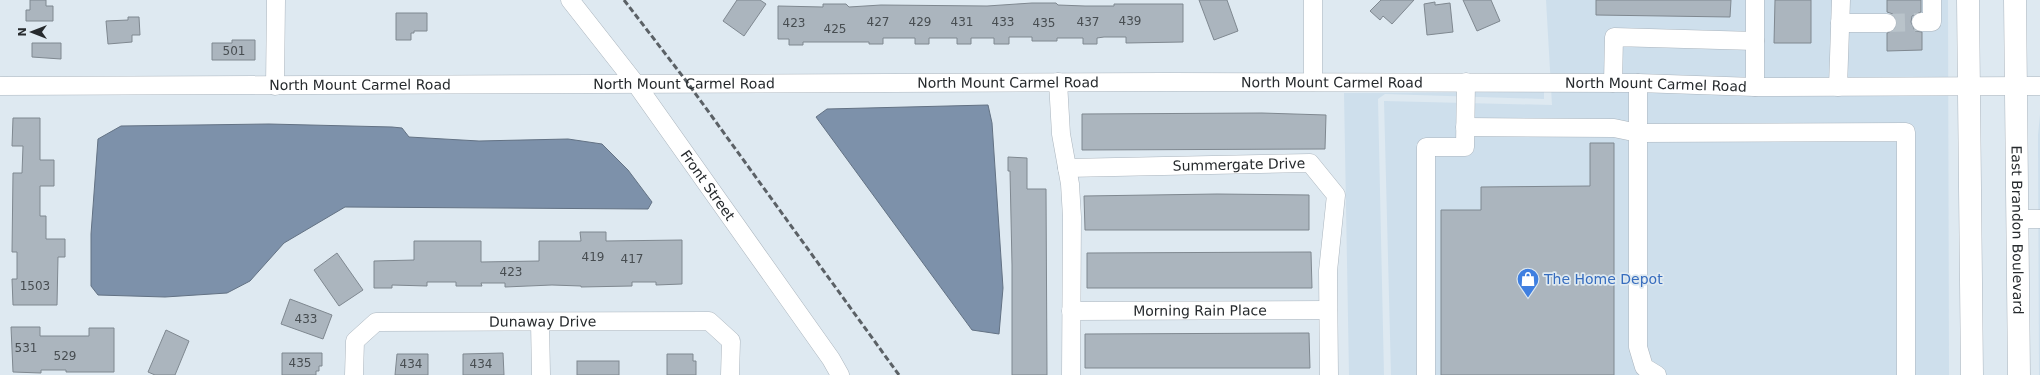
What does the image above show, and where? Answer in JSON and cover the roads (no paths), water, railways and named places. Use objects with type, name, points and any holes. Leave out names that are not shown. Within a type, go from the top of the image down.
[{"type":"highway","points":[[1968,0],[1972,375]]},
{"type":"highway","name":"East Brandon Boulevard","points":[[2015,0],[2019,375]]},
{"type":"street","points":[[275,86],[276,0]]},
{"type":"street","name":"Front Street","points":[[570,0],[636,84],[831,359],[840,375]]},
{"type":"street","points":[[1312,0],[1312,82]]},
{"type":"street","points":[[1755,0],[1755,87]]},
{"type":"street","points":[[1838,87],[1841,0]]},
{"type":"street","points":[[1921,22],[1932,22],[1932,0]]},
{"type":"street","points":[[1840,23],[1887,23]]},
{"type":"street","points":[[1613,83],[1614,37],[1755,41]]},
{"type":"street","name":"North Mount Carmel Road","points":[[0,86],[636,84],[687,82],[1466,82],[1638,83],[1755,87],[2040,86]]},
{"type":"street","points":[[1058,82],[1061,134],[1067,168],[1072,216],[1071,375]]},
{"type":"street","points":[[1426,375],[1426,147],[1465,147],[1466,82]]},
{"type":"street","points":[[1638,83],[1638,347],[1644,366],[1657,375]]},
{"type":"street","points":[[1465,127],[1614,128],[1638,133],[1906,132],[1906,375]]},
{"type":"street","name":"Summergate Drive","points":[[1067,168],[1310,163],[1336,195],[1328,271],[1328,375]]},
{"type":"street","points":[[2017,219],[2040,219]]},
{"type":"street","name":"Morning Rain Place","points":[[1071,311],[1328,310]]},
{"type":"street","name":"Dunaway Drive","points":[[354,375],[355,341],[376,322],[709,321],[731,341],[730,375]]},
{"type":"street","points":[[540,322],[541,375]]},
{"type":"water","points":[[988,105],[992,123],[1003,288],[999,334],[972,330],[816,117],[827,109]]},
{"type":"water","points":[[269,124],[392,127],[402,128],[409,137],[479,141],[568,139],[602,144],[628,170],[652,202],[648,209],[345,207],[284,243],[250,281],[227,293],[165,297],[98,295],[91,286],[91,234],[98,139],[121,126]]},
{"type":"tunnel","points":[[1887,23],[1921,22]]},
{"type":"railway","points":[[624,0],[687,82],[899,375]]},
{"type":"place","name":"The Home Depot","points":[[1528,298]]}]
